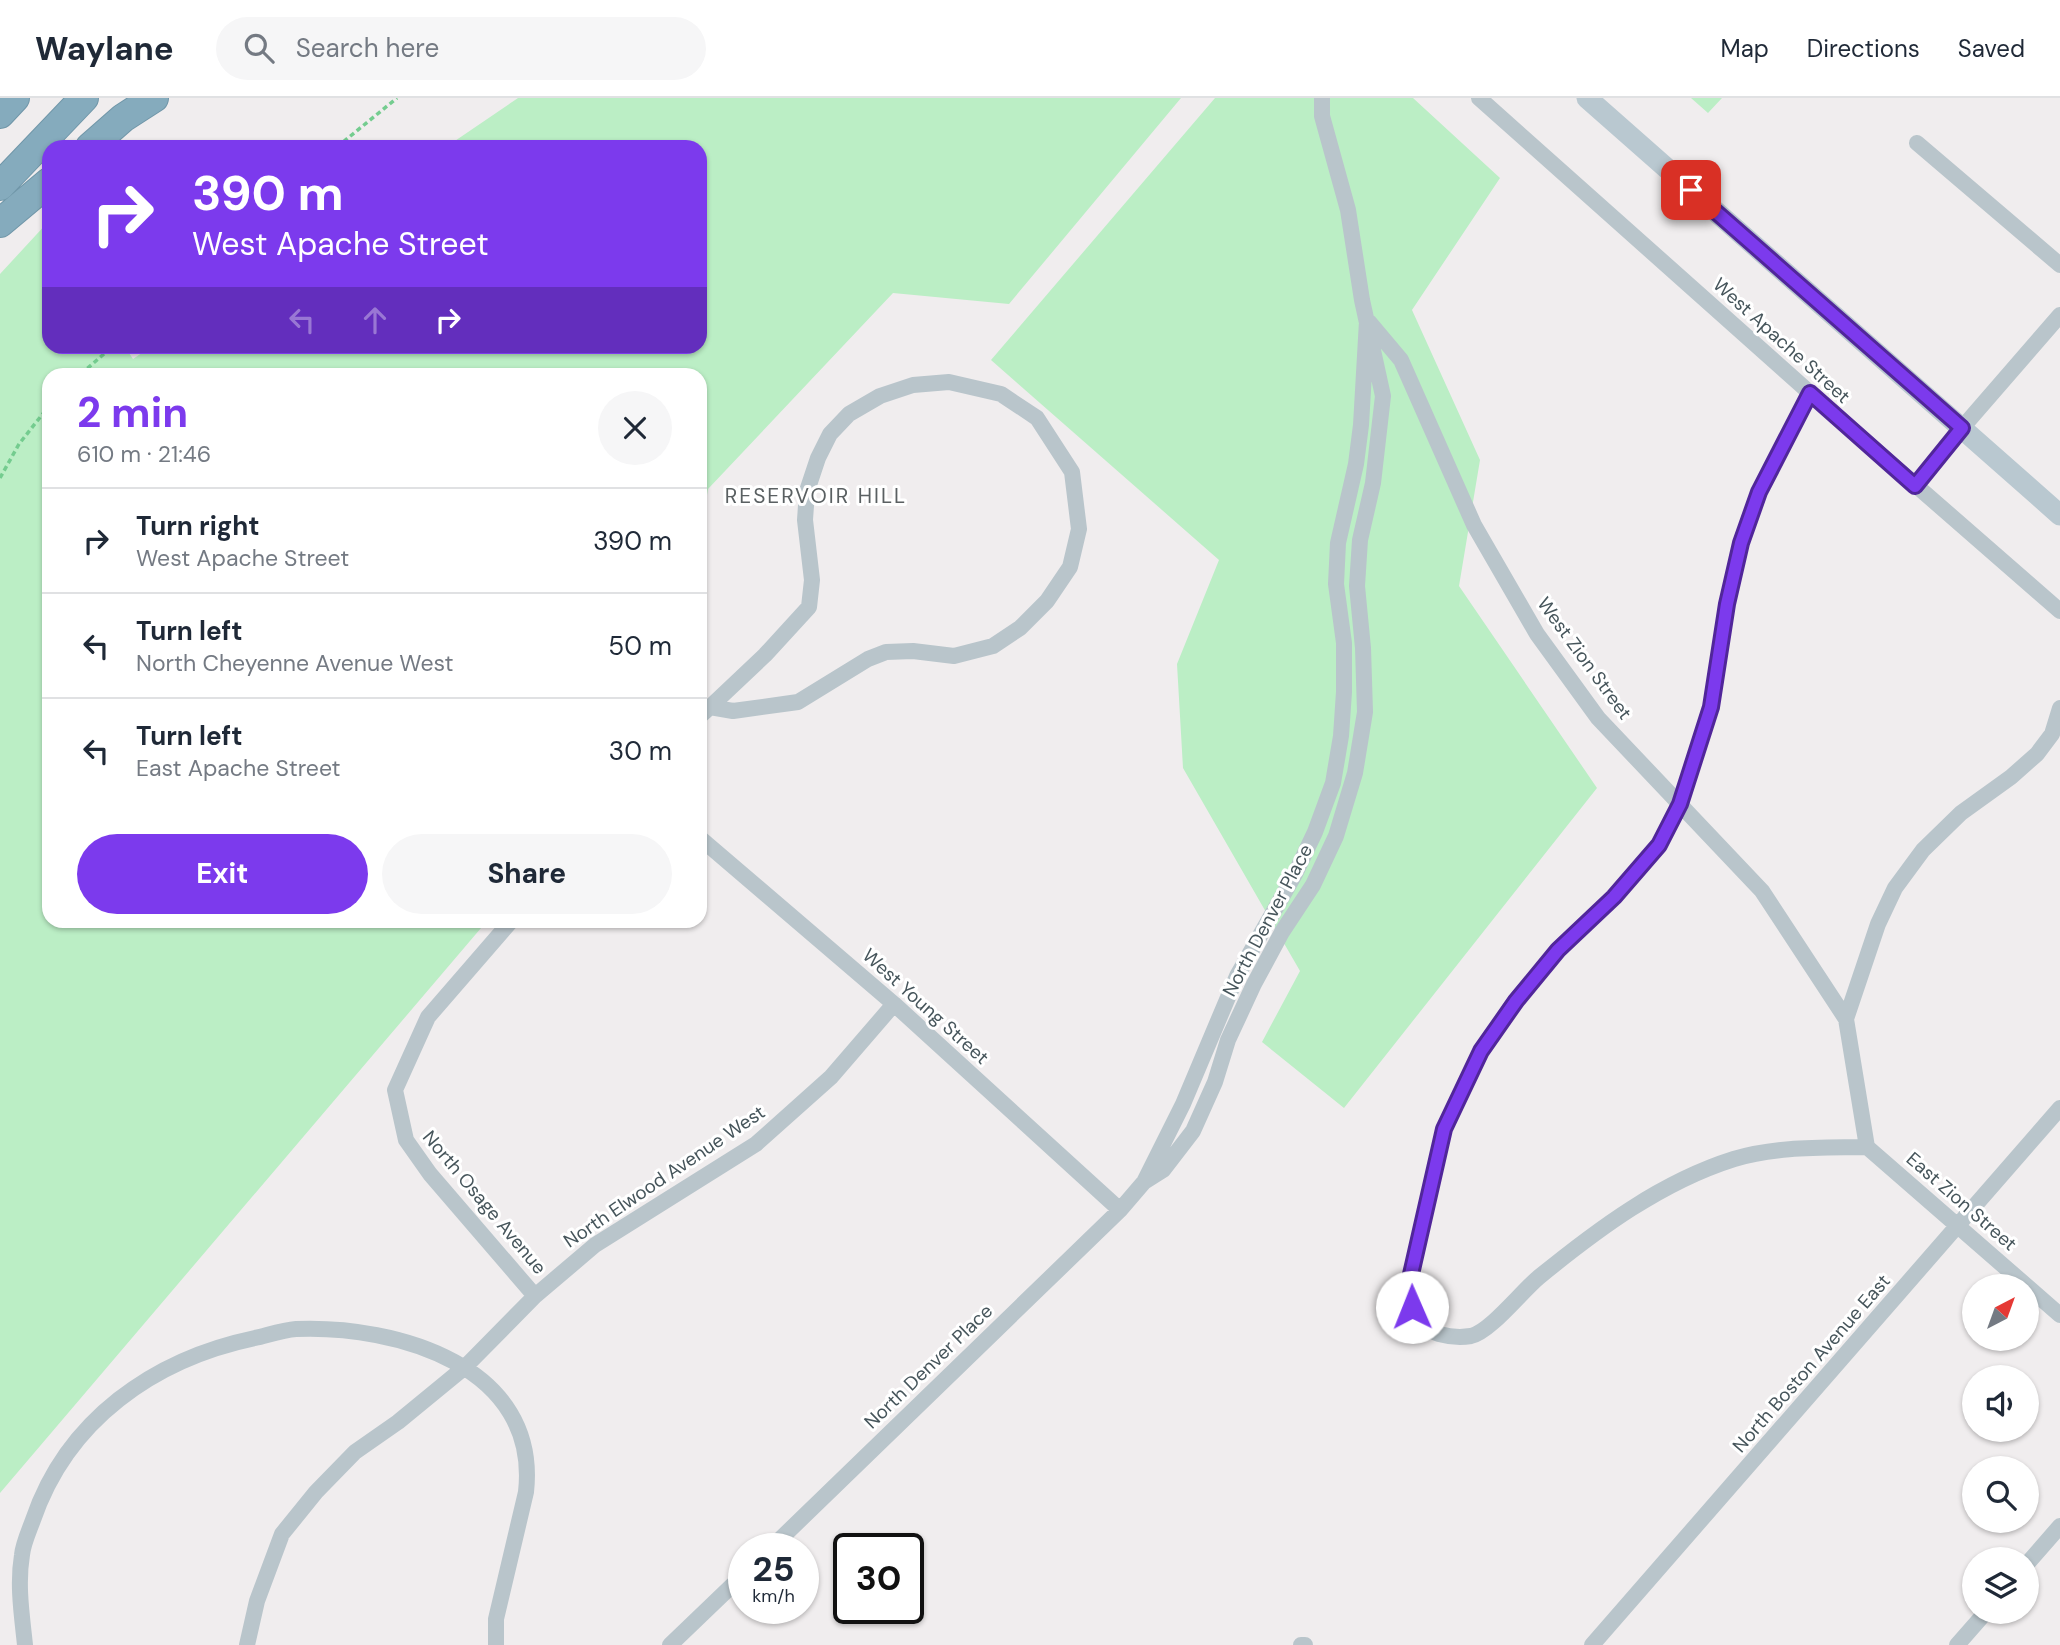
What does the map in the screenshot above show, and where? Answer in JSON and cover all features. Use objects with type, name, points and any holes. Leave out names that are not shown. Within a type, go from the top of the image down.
[{"type":"highway","points":[[0,114],[15,98]]},
{"type":"highway","points":[[44,140],[84,98]]},
{"type":"highway","points":[[98,140],[123,118],[154,98]]},
{"type":"highway","points":[[0,186],[42,142]]},
{"type":"highway","points":[[0,223],[42,188]]},
{"type":"main road","points":[[1587,98],[2060,515]]},
{"type":"street","name":"North Denver Place","points":[[1144,1182],[1163,1170],[1193,1131],[1215,1082],[1228,1040],[1254,984],[1282,932],[1313,885],[1330,848],[1355,773],[1365,712],[1357,586],[1360,540],[1373,482],[1383,396],[1348,210],[1322,116],[1322,98]]},
{"type":"street","name":"West Apache Street","points":[[1479,98],[1915,486],[2060,611]]},
{"type":"street","points":[[1917,143],[2060,265]]},
{"type":"street","points":[[1915,486],[2060,315]]},
{"type":"street","name":"North Denver Place","points":[[787,1533],[1121,1210],[1144,1182],[1183,1104],[1237,976],[1257,938],[1279,906],[1300,864],[1333,783],[1341,736],[1344,643],[1336,584],[1338,543],[1362,425],[1367,321]]},
{"type":"street","name":"West Zion Street","points":[[1367,321],[1401,360],[1474,525],[1537,634],[1598,719],[1762,891],[1846,1019]]},
{"type":"street","points":[[707,710],[765,655],[809,607],[812,580],[806,520],[807,491],[818,458],[830,434],[849,414],[880,396],[902,388],[949,382],[1001,394],[1037,418],[1072,472],[1079,529],[1070,567],[1047,601],[1020,628],[993,646],[954,656],[913,651],[886,652],[868,659],[798,702],[707,712]]},
{"type":"street","points":[[1810,393],[1759,492],[1741,543],[1727,604],[1711,707],[1680,804],[1659,845],[1614,897],[1558,950],[1516,1001],[1481,1051],[1444,1129],[1409,1283],[1412,1307],[1422,1326],[1454,1338],[1474,1336],[1528,1286],[1632,1208],[1670,1186],[1735,1159],[1778,1151],[1867,1147],[1846,1019],[1878,924],[1895,888],[1923,850],[1961,813],[2011,777],[2037,754],[2052,734],[2060,708]]},
{"type":"street","name":"West Young Street","points":[[707,844],[894,1004],[1121,1210]]},
{"type":"street","name":"North Osage Avenue","points":[[505,928],[428,1017],[396,1090],[405,1140],[430,1174],[536,1296]]},
{"type":"street","name":"North Elwood Avenue West","points":[[247,1645],[261,1590],[282,1534],[316,1492],[355,1452],[398,1422],[465,1367],[536,1296],[595,1245],[756,1143],[831,1077],[894,1004]]},
{"type":"street","name":"North Boston Avenue East","points":[[1592,1645],[2060,1108]]},
{"type":"street","name":"East Zion Street","points":[[1867,1147],[2060,1315]]},
{"type":"street","points":[[25,1645],[20,1590],[22,1554],[41,1498],[61,1460],[113,1402],[148,1379],[220,1345],[295,1329],[365,1333],[426,1350],[465,1367],[485,1381],[503,1402],[520,1432],[528,1472],[526,1492],[496,1619],[496,1645]]},
{"type":"street","points":[[2039,1550],[2060,1526]]},
{"type":"street","points":[[670,1645],[728,1589]]},
{"type":"street","points":[[1957,1645],[1975,1624]]},
{"type":"path","points":[[346,140],[397,98]]},
{"type":"path","points":[[88,368],[104,354]]},
{"type":"path","points":[[0,478],[19,444],[42,415]]},
{"type":"green space","points":[[518,98],[1181,98],[1009,304],[893,293],[708,489],[707,495],[707,368],[42,368],[42,928],[481,928],[0,1493],[0,274],[42,228],[42,354],[130,354],[133,359],[140,354],[707,354],[707,140],[456,140]]},
{"type":"green space","points":[[1215,98],[1413,98],[1500,178],[1412,310],[1480,460],[1459,586],[1597,788],[1344,1108],[1262,1042],[1300,971],[1183,768],[1177,664],[1219,560],[991,360]]},
{"type":"green space","points":[[1691,98],[1722,98],[1708,113]]},
{"type":"district","name":"RESERVOIR HILL","points":[[816,496]]},
{"type":"route","points":[[1412,1307],[1409,1283],[1444,1129],[1481,1051],[1516,1001],[1558,950],[1614,897],[1659,845],[1680,804],[1711,707],[1727,604],[1741,543],[1759,492],[1810,393],[1915,486],[1962,428],[1691,190]]}]
